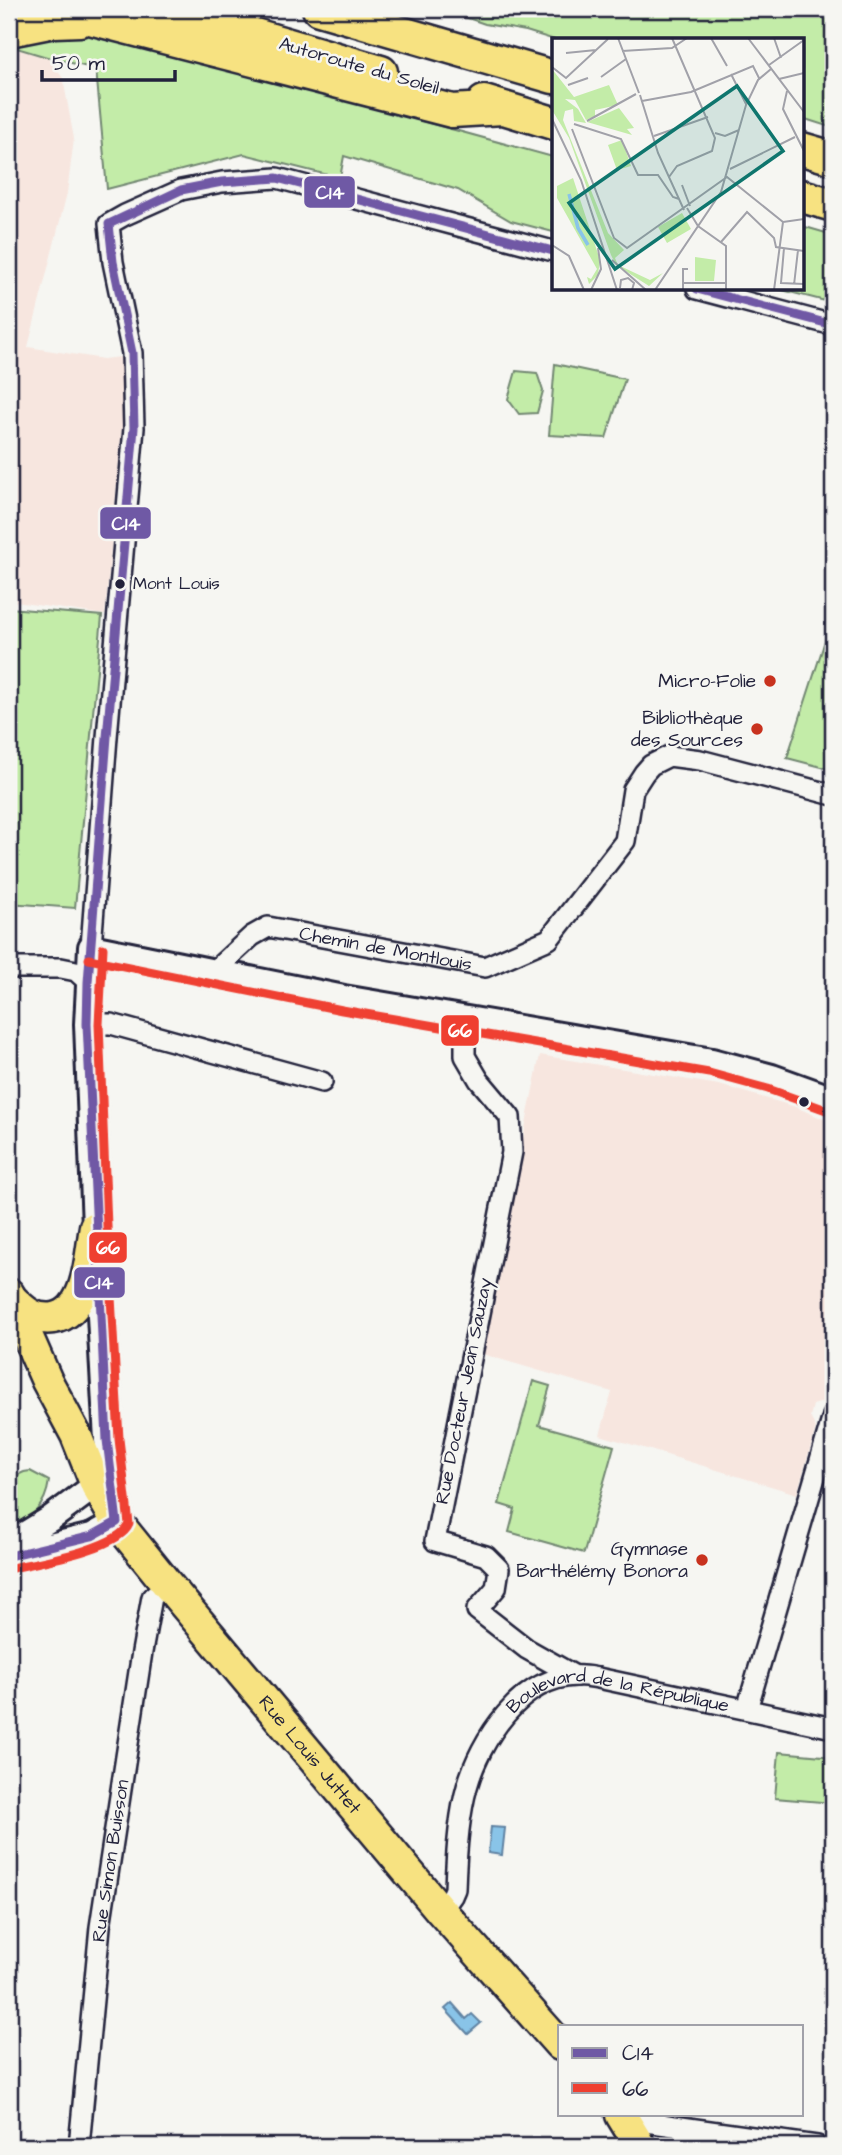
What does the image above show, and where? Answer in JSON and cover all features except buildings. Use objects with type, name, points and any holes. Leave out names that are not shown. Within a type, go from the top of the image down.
[{"type":"highway","points":[[55,9],[452,111],[503,108]]},
{"type":"highway","name":"Autoroute du Soleil","points":[[166,9],[552,123]]},
{"type":"highway","points":[[319,9],[552,77]]},
{"type":"highway","points":[[366,9],[436,30],[508,62]]},
{"type":"highway","points":[[9,30],[54,21],[94,20]]},
{"type":"highway","points":[[804,150],[833,158]]},
{"type":"highway","points":[[804,197],[833,205]]},
{"type":"main road","points":[[9,1296],[25,1312],[41,1319],[58,1317],[74,1308],[83,1293],[95,1227]]},
{"type":"main road","points":[[9,1296],[47,1381],[76,1435],[96,1485]]},
{"type":"main road","points":[[9,1338],[26,1379],[60,1444],[96,1485]]},
{"type":"main road","name":"Rue Louis Juttet","points":[[96,1485],[117,1522],[167,1584],[448,1900],[558,2042]]},
{"type":"main road","points":[[622,2117],[640,2146]]},
{"type":"street","points":[[9,1556],[92,1536],[117,1522],[107,1440],[86,1024],[107,737],[134,428],[132,353],[108,225],[181,190],[222,182],[277,178],[552,251]]},
{"type":"street","points":[[701,290],[833,325]]},
{"type":"street","name":"Chemin de Montlouis","points":[[213,971],[252,936],[268,927],[485,967],[549,939],[625,841],[634,790],[651,765],[669,755],[700,760],[833,795]]},
{"type":"street","points":[[91,947],[466,1020],[712,1061],[772,1077],[833,1099]]},
{"type":"street","points":[[9,968],[61,968],[76,971],[88,982]]},
{"type":"street","name":"Rue Docteur Jean Sauzay","points":[[466,1020],[465,1056],[479,1080],[510,1117],[512,1152],[435,1541],[486,1556],[499,1569],[496,1588],[477,1610],[527,1649],[575,1675]]},
{"type":"street","points":[[86,1024],[111,1024],[322,1082]]},
{"type":"street","points":[[747,1709],[833,1416]]},
{"type":"street","points":[[9,1544],[50,1520],[96,1485],[107,1440]]},
{"type":"street","name":"Rue Simon Buisson","points":[[79,2146],[100,1927],[142,1652],[152,1597],[167,1584]]},
{"type":"street","name":"Boulevard de la République","points":[[448,1900],[466,1788],[481,1750],[508,1710],[538,1687],[575,1675],[598,1678],[833,1728]]},
{"type":"street","points":[[622,2117],[817,2146]]},
{"type":"shaded area","points":[[17,48],[47,57],[63,78],[74,139],[67,193],[28,347],[103,359],[121,357],[123,417],[105,615],[9,601],[9,51]]},
{"type":"shaded area","points":[[540,1055],[719,1085],[793,1106],[833,1123],[833,1366],[823,1402],[813,1405],[810,1417],[816,1428],[797,1494],[600,1435],[612,1392],[479,1353]]},
{"type":"green space","points":[[442,9],[833,9],[833,128],[804,119],[804,38],[552,39],[526,31],[485,24]]},
{"type":"green space","points":[[74,33],[145,45],[552,157],[552,232],[511,221],[458,190],[344,156],[340,178],[244,154],[107,189],[96,69],[17,48],[9,52],[9,40]]},
{"type":"green space","points":[[804,227],[833,235],[833,303],[782,290],[804,290]]},
{"type":"green space","points":[[555,364],[625,379],[606,438],[549,435]]},
{"type":"green space","points":[[516,371],[537,373],[543,391],[537,413],[519,414],[508,399]]},
{"type":"green space","points":[[9,608],[102,616],[75,908],[9,903]]},
{"type":"green space","points":[[833,616],[833,770],[787,758]]},
{"type":"green space","points":[[533,1381],[550,1386],[539,1425],[614,1446],[584,1553],[509,1532],[515,1509],[499,1504]]},
{"type":"green space","points":[[30,1471],[49,1481],[47,1491],[36,1511],[9,1529],[9,1479]]},
{"type":"green space","points":[[779,1752],[833,1757],[833,1803],[775,1798]]},
{"type":"water","points":[[491,1827],[505,1828],[502,1855],[488,1853]]},
{"type":"water","points":[[452,2003],[466,2019],[472,2014],[481,2023],[468,2034],[445,2009]]},
{"type":"waterway","points":[[828,9],[833,12]]},
{"type":"transit line","name":"C14","points":[[109,224],[181,190],[222,182],[277,178],[552,251]]},
{"type":"transit line","name":"C14","points":[[9,1556],[92,1536],[117,1522],[107,1440],[87,1024],[107,737],[134,428],[132,353],[113,262],[109,224]]},
{"type":"transit line","name":"C14","points":[[701,290],[833,325]]},
{"type":"transit line","name":"66","points":[[12,1568],[58,1558],[110,1541],[129,1524],[119,1439],[107,1226],[99,1024],[103,948]]},
{"type":"transit line","name":"66","points":[[89,959],[342,1010],[709,1073],[768,1089],[829,1111]]},
{"type":"place","name":"Mont Louis","points":[[120,584]]},
{"type":"place","name":"Micro-Folie","points":[[770,681]]},
{"type":"place","name":"Bibliothèque des Sources","points":[[757,729]]},
{"type":"place","name":"Gymnase Barthélémy Bonora","points":[[702,1560]]}]
